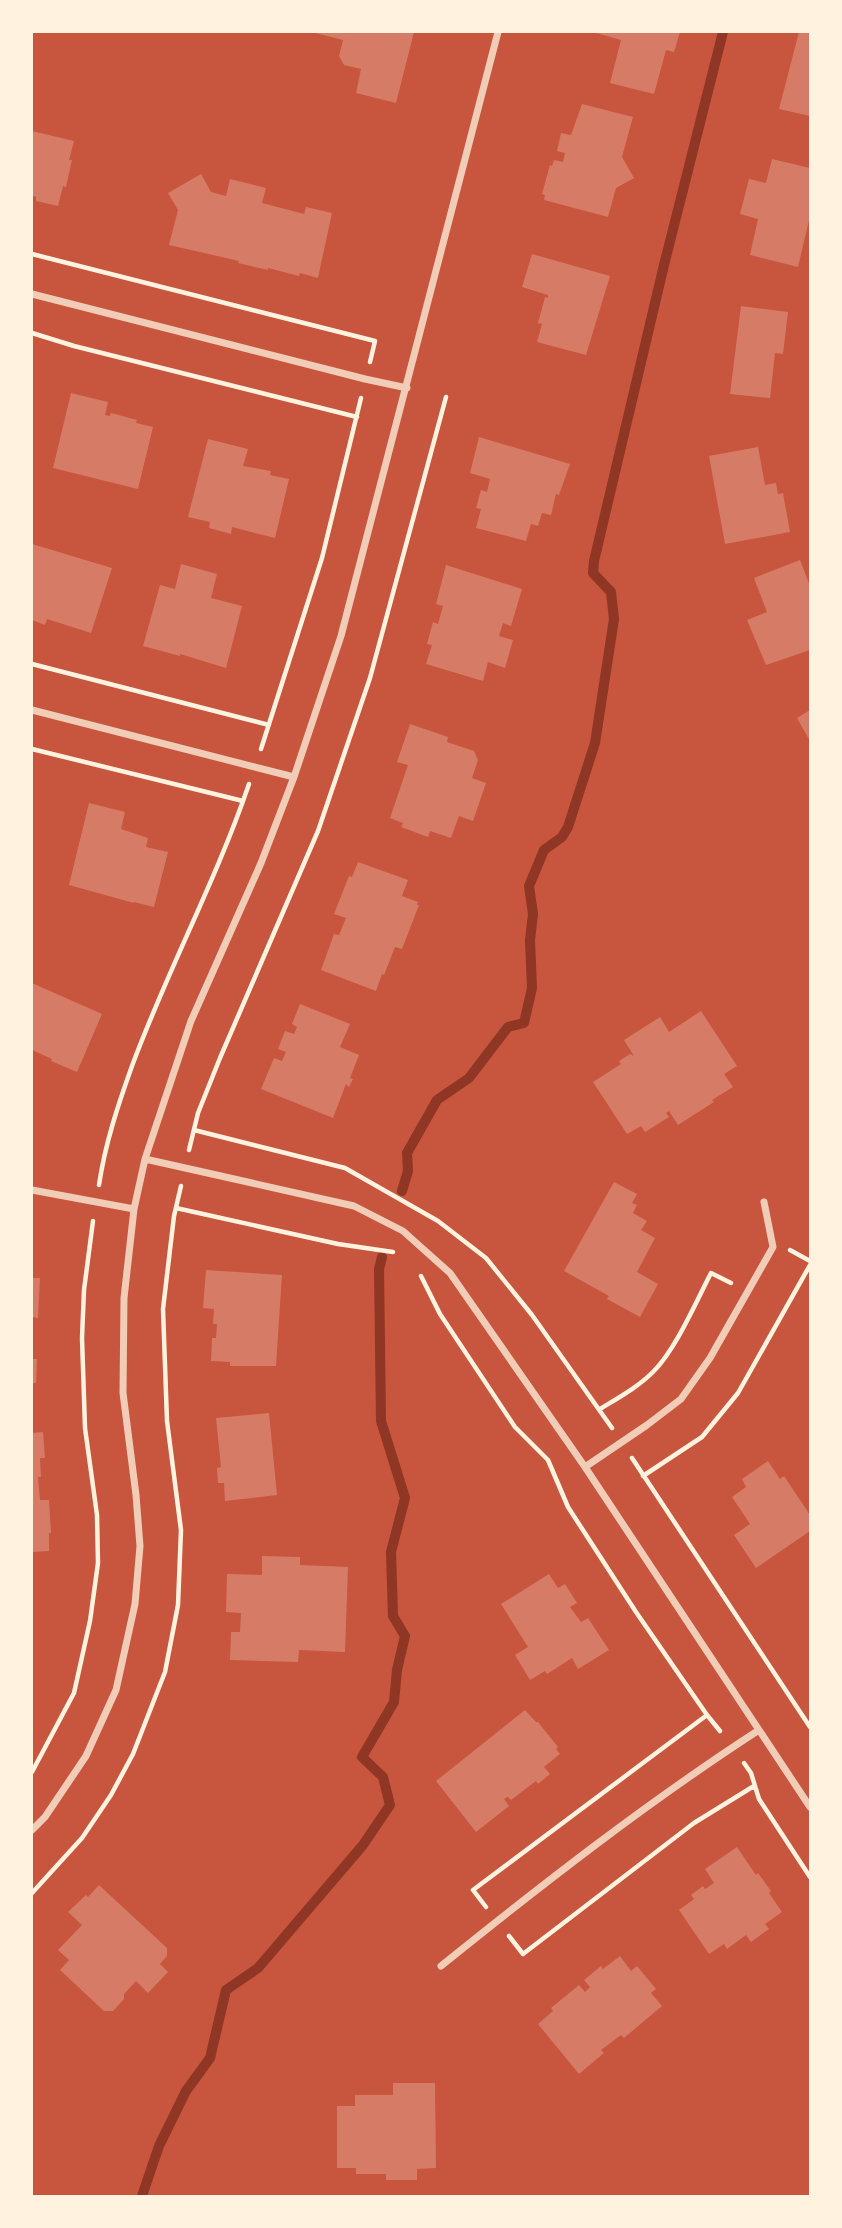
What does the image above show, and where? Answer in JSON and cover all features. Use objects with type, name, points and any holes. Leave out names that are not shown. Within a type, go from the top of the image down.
[{"type":"street","points":[[32,1830],[45,1817],[86,1756],[116,1690],[135,1604],[140,1546],[123,1393],[124,1298],[134,1209],[145,1159],[191,1021],[261,863],[294,777],[341,636],[498,32]]},
{"type":"street","points":[[32,294],[407,388]]},
{"type":"street","points":[[32,710],[294,777]]},
{"type":"street","points":[[145,1159],[354,1206],[402,1231],[450,1273],[585,1467],[810,1807]]},
{"type":"street","points":[[32,1190],[134,1209]]},
{"type":"street","points":[[585,1467],[681,1399],[710,1358],[773,1247],[764,1202]]},
{"type":"street","points":[[441,1966],[665,1792],[759,1730]]},
{"type":"path","points":[[32,254],[375,341]]},
{"type":"path","points":[[32,333],[357,417]]},
{"type":"path","points":[[32,1893],[82,1838],[111,1795],[133,1754],[165,1672],[178,1605],[181,1530],[167,1421],[163,1309],[176,1208],[198,1113],[318,831],[370,678],[446,397]]},
{"type":"path","points":[[32,664],[269,724]]},
{"type":"path","points":[[32,749],[243,802]]},
{"type":"path","points":[[176,1208],[338,1244],[391,1251],[398,1255]]},
{"type":"path","points":[[643,1476],[702,1437],[738,1393],[810,1265]]},
{"type":"path","points":[[414,1268],[422,1277],[440,1314],[515,1427],[548,1460],[568,1507],[707,1716],[751,1773],[759,1799],[810,1877]]},
{"type":"path","points":[[600,1409],[655,1370],[670,1350],[712,1273],[749,1291]]},
{"type":"building","points":[[312,32],[414,32],[396,103],[356,93],[361,69],[344,65],[339,56],[343,40]]},
{"type":"building","points":[[593,32],[680,32],[674,52],[666,50],[654,94],[610,83],[621,40]]},
{"type":"building","points":[[799,32],[810,32],[810,116],[779,109]]},
{"type":"building","points":[[582,104],[633,117],[622,157],[634,178],[616,188],[608,217],[544,200],[545,195],[542,194],[550,165],[552,166],[554,160],[563,162],[565,153],[557,151],[561,133],[571,135]]},
{"type":"building","points":[[32,131],[74,141],[66,187],[63,186],[58,206],[36,201],[36,197],[32,195]]},
{"type":"building","points":[[772,159],[810,168],[810,216],[798,267],[750,255],[758,219],[740,214],[749,179],[766,183]]},
{"type":"building","points":[[201,174],[211,192],[226,196],[230,179],[266,188],[262,203],[304,214],[306,207],[332,213],[318,278],[268,270],[169,245],[178,210],[168,193]]},
{"type":"building","points":[[532,254],[610,276],[586,355],[537,342],[542,324],[538,323],[545,297],[548,298],[548,295],[522,287]]},
{"type":"building","points":[[741,306],[788,312],[783,354],[775,353],[770,398],[730,394]]},
{"type":"building","points":[[71,393],[108,402],[105,415],[110,416],[111,413],[153,427],[138,489],[53,468]]},
{"type":"building","points":[[479,437],[570,464],[559,495],[556,494],[551,515],[542,513],[538,526],[531,524],[526,541],[476,528],[481,509],[476,508],[481,490],[487,492],[490,479],[470,473]]},
{"type":"building","points":[[208,439],[248,449],[243,466],[271,471],[270,475],[289,479],[275,538],[232,527],[231,534],[209,528],[210,522],[188,517]]},
{"type":"building","points":[[758,447],[765,485],[776,483],[778,494],[783,493],[790,532],[725,544],[709,456]]},
{"type":"building","points":[[32,544],[112,568],[91,633],[47,619],[45,625],[32,620]]},
{"type":"building","points":[[800,560],[810,586],[810,650],[766,665],[747,620],[767,612],[754,578]]},
{"type":"building","points":[[181,564],[217,574],[211,598],[242,606],[226,668],[143,646],[160,585],[175,589]]},
{"type":"building","points":[[446,565],[522,589],[511,626],[503,623],[499,636],[513,640],[505,668],[488,662],[483,681],[426,664],[432,645],[427,644],[433,622],[438,624],[443,606],[436,604]]},
{"type":"building","points":[[810,710],[810,741],[797,718]]},
{"type":"building","points":[[410,724],[448,737],[447,742],[474,751],[478,760],[472,778],[486,783],[473,821],[459,816],[451,838],[430,831],[428,837],[401,827],[403,823],[390,818],[408,765],[397,762]]},
{"type":"building","points":[[89,803],[125,812],[121,829],[148,838],[146,847],[168,852],[154,907],[69,885]]},
{"type":"building","points":[[358,862],[408,880],[402,896],[418,902],[419,905],[402,949],[395,947],[376,991],[321,970],[334,934],[339,935],[346,918],[334,914],[349,876],[352,877]]},
{"type":"building","points":[[32,983],[102,1014],[77,1072],[32,1050]]},
{"type":"building","points":[[300,1004],[350,1024],[340,1047],[359,1055],[350,1078],[353,1079],[349,1087],[346,1084],[333,1118],[261,1089],[274,1058],[282,1061],[286,1052],[278,1049],[285,1031],[294,1034],[297,1027],[292,1024]]},
{"type":"building","points":[[701,1011],[737,1066],[724,1074],[733,1087],[678,1125],[669,1111],[666,1113],[669,1117],[645,1132],[641,1126],[627,1134],[593,1082],[621,1064],[619,1061],[630,1054],[634,1056],[624,1040],[660,1017],[669,1032]]},
{"type":"building","points":[[614,1182],[637,1194],[632,1203],[637,1205],[633,1213],[647,1221],[641,1230],[655,1238],[637,1272],[658,1284],[640,1317],[564,1271]]},
{"type":"building","points":[[206,1270],[282,1275],[276,1366],[230,1366],[230,1362],[211,1361],[212,1338],[216,1338],[217,1324],[213,1324],[214,1309],[203,1308]]},
{"type":"building","points":[[32,1278],[40,1278],[38,1318],[32,1317]]},
{"type":"building","points":[[32,1359],[37,1359],[36,1383],[32,1383]]},
{"type":"building","points":[[269,1413],[277,1495],[225,1501],[224,1483],[218,1483],[217,1468],[221,1467],[216,1418]]},
{"type":"building","points":[[43,1432],[45,1458],[40,1458],[41,1477],[38,1477],[40,1500],[49,1500],[51,1533],[49,1551],[32,1552],[32,1433]]},
{"type":"building","points":[[768,1461],[780,1479],[784,1476],[810,1515],[810,1531],[756,1568],[734,1535],[750,1524],[732,1497],[746,1487],[742,1479]]},
{"type":"building","points":[[262,1556],[300,1557],[300,1565],[348,1567],[345,1652],[299,1650],[298,1662],[230,1660],[231,1632],[240,1632],[241,1613],[226,1612],[227,1574],[262,1575]]},
{"type":"building","points":[[549,1574],[558,1588],[565,1584],[577,1603],[570,1607],[581,1622],[588,1618],[609,1650],[578,1669],[572,1658],[547,1674],[545,1671],[530,1680],[515,1655],[528,1647],[501,1604]]},
{"type":"building","points":[[525,1710],[558,1747],[556,1749],[560,1754],[544,1767],[550,1774],[511,1800],[508,1797],[504,1799],[509,1806],[476,1832],[436,1781]]},
{"type":"building","points":[[737,1847],[771,1891],[769,1893],[782,1912],[765,1924],[769,1929],[751,1942],[746,1935],[727,1949],[724,1944],[709,1954],[679,1910],[694,1899],[691,1895],[703,1886],[705,1889],[714,1883],[705,1869]]},
{"type":"building","points":[[99,1885],[167,1948],[167,1956],[160,1964],[168,1972],[148,1993],[136,1981],[113,2011],[104,2011],[60,1970],[69,1960],[58,1950],[82,1925],[68,1912]]},
{"type":"building","points":[[620,1956],[631,1971],[637,1966],[656,1989],[651,1993],[662,2006],[624,2038],[621,2035],[601,2050],[604,2053],[579,2074],[538,2024],[553,2011],[551,2008],[579,1985],[585,1992],[590,1987],[584,1980],[601,1966],[603,1969]]},
{"type":"building","points":[[393,2083],[435,2083],[436,2168],[417,2169],[417,2180],[386,2180],[386,2174],[356,2174],[356,2168],[337,2168],[337,2106],[355,2106],[355,2095],[393,2095]]},
{"type":"waterway","points":[[402,1191],[408,1171],[407,1153],[437,1100],[469,1078],[508,1027],[524,1023],[532,988],[530,940],[533,914],[529,886],[544,850],[562,837],[568,827],[595,743],[614,619],[611,592],[593,573],[594,561],[664,265],[723,32]]},
{"type":"waterway","points":[[142,2196],[159,2146],[186,2091],[210,2058],[226,1990],[258,1968],[363,1845],[390,1805],[383,1777],[362,1757],[394,1702],[397,1670],[405,1636],[393,1616],[391,1552],[405,1498],[381,1421],[379,1269],[382,1257]]}]
